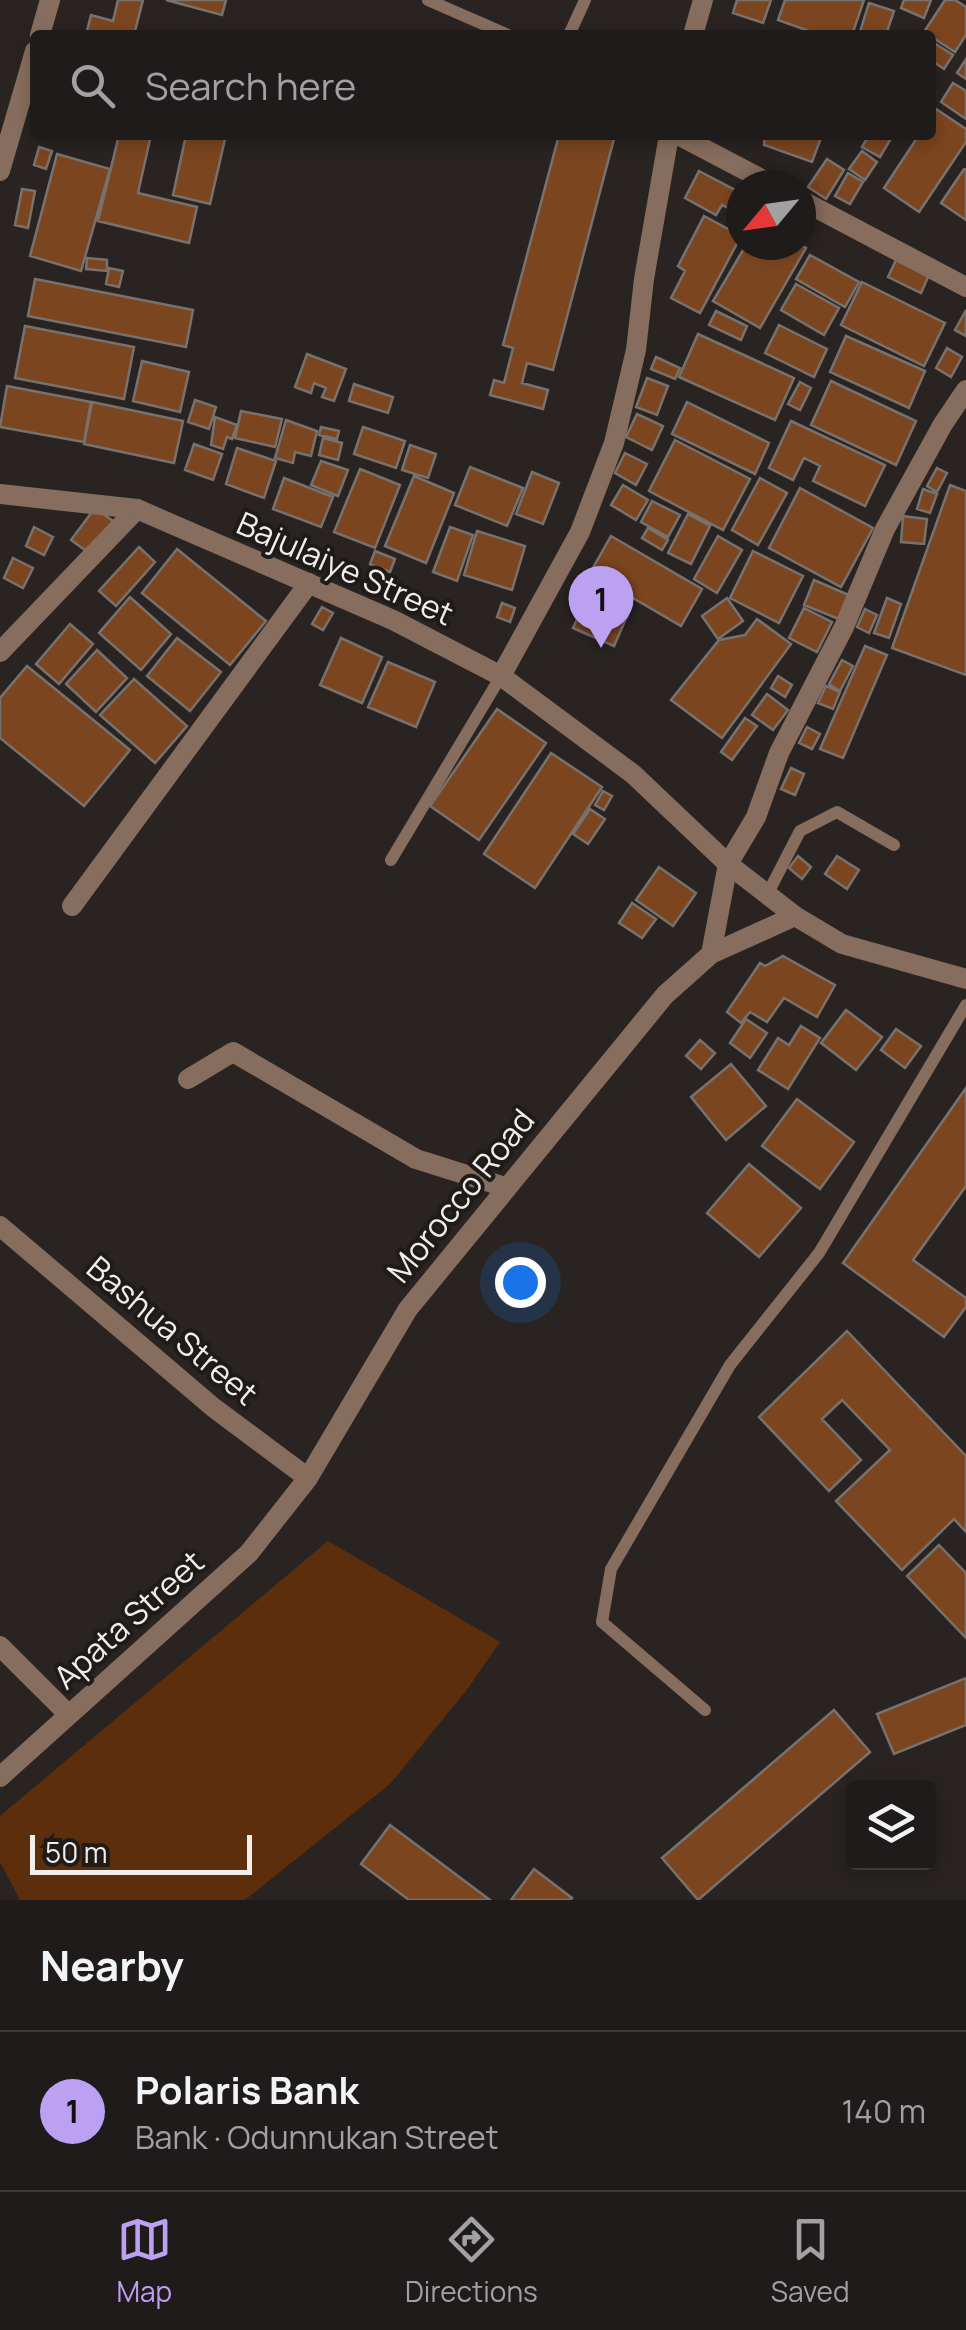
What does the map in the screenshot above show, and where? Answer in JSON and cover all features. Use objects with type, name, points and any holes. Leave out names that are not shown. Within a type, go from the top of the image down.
[{"type":"street","points":[[41,30],[50,0]]},
{"type":"street","points":[[694,30],[703,0]]},
{"type":"street","points":[[0,172],[30,68]]},
{"type":"street","points":[[501,676],[580,532],[614,443],[636,350],[668,140]]},
{"type":"street","points":[[688,140],[744,170]]},
{"type":"street","points":[[816,208],[966,288]]},
{"type":"street","points":[[711,954],[728,864],[756,816],[779,752],[844,627],[886,530],[942,424],[966,390]]},
{"type":"street","name":"Bajulaiye Street","points":[[0,494],[137,509],[394,620],[501,676],[633,774],[728,864],[795,916],[842,944],[966,979]]},
{"type":"street","points":[[0,652],[137,509]]},
{"type":"street","points":[[72,906],[308,583]]},
{"type":"street","name":"Morocco Road","points":[[292,1501],[408,1309],[666,995],[711,954],[795,916]]},
{"type":"street","points":[[188,1080],[233,1052],[416,1160],[505,1187]]},
{"type":"street","name":"Bashua Street","points":[[0,1226],[214,1408],[308,1478]]},
{"type":"street","name":"Apata Street","points":[[0,1777],[249,1553],[292,1501]]},
{"type":"street","points":[[0,1646],[68,1714]]},
{"type":"lane","points":[[428,0],[497,30]]},
{"type":"lane","points":[[572,30],[585,0]]},
{"type":"lane","points":[[391,860],[501,676]]},
{"type":"lane","points":[[768,896],[800,831],[837,812],[894,845]]},
{"type":"lane","points":[[705,1710],[602,1622],[612,1569],[730,1365],[819,1252],[966,1005]]},
{"type":"shaded area","points":[[328,1541],[500,1642],[466,1691],[390,1784],[245,1900],[20,1900],[0,1862],[0,1816]]},
{"type":"building","points":[[118,0],[143,0],[135,30],[87,30],[91,15],[113,21]]},
{"type":"building","points":[[166,0],[226,0],[222,15]]},
{"type":"building","points":[[737,0],[771,0],[763,23],[733,13]]},
{"type":"building","points":[[785,0],[864,0],[854,30],[806,30],[778,20]]},
{"type":"building","points":[[904,0],[931,0],[924,18],[901,8]]},
{"type":"building","points":[[945,0],[955,0],[966,7],[966,35],[955,52],[936,40],[936,30],[925,30]]},
{"type":"building","points":[[869,3],[894,11],[888,30],[861,30]]},
{"type":"building","points":[[936,44],[953,55],[944,69],[936,63]]},
{"type":"building","points":[[966,59],[966,79],[957,73]]},
{"type":"building","points":[[953,83],[966,91],[966,119],[941,102]]},
{"type":"building","points":[[936,109],[966,129],[966,142],[919,212],[884,188],[916,140],[936,140]]},
{"type":"building","points":[[118,140],[150,140],[138,193],[197,207],[189,243],[98,221]]},
{"type":"building","points":[[185,140],[225,140],[210,204],[173,195]]},
{"type":"building","points":[[558,140],[614,140],[553,370],[527,363],[522,383],[548,390],[543,409],[490,395],[494,380],[504,383],[513,348],[503,345]]},
{"type":"building","points":[[764,140],[820,140],[812,162],[764,145]]},
{"type":"building","points":[[866,140],[890,140],[880,157],[862,147]]},
{"type":"building","points":[[39,147],[52,151],[46,169],[34,165]]},
{"type":"building","points":[[862,151],[877,162],[865,180],[849,169]]},
{"type":"building","points":[[57,154],[110,169],[81,271],[30,256]]},
{"type":"building","points":[[827,159],[844,170],[826,199],[816,192],[816,175]]},
{"type":"building","points":[[966,170],[966,220],[941,203]]},
{"type":"building","points":[[699,171],[726,185],[726,207],[722,205],[716,215],[685,198]]},
{"type":"building","points":[[848,173],[863,182],[850,204],[835,196]]},
{"type":"building","points":[[22,189],[35,191],[28,228],[15,225]]},
{"type":"building","points":[[704,216],[726,228],[728,260],[700,313],[671,298],[685,271],[678,266]]},
{"type":"building","points":[[87,258],[107,260],[107,271],[86,269]]},
{"type":"building","points":[[816,258],[859,282],[845,307],[796,279],[807,260]]},
{"type":"building","points":[[737,260],[799,260],[760,328],[713,301]]},
{"type":"building","points":[[896,260],[929,275],[921,293],[888,277]]},
{"type":"building","points":[[109,268],[123,271],[119,287],[106,284]]},
{"type":"building","points":[[35,279],[193,310],[186,347],[28,316]]},
{"type":"building","points":[[862,282],[945,323],[924,366],[841,325]]},
{"type":"building","points":[[796,284],[839,308],[824,335],[781,310]]},
{"type":"building","points":[[966,310],[966,336],[955,330]]},
{"type":"building","points":[[716,311],[747,326],[741,340],[709,325]]},
{"type":"building","points":[[779,325],[827,349],[814,377],[765,353]]},
{"type":"building","points":[[25,326],[134,347],[124,399],[15,378]]},
{"type":"building","points":[[698,334],[794,378],[775,420],[679,377]]},
{"type":"building","points":[[846,336],[925,371],[909,408],[830,372]]},
{"type":"building","points":[[947,348],[962,357],[951,377],[936,368]]},
{"type":"building","points":[[307,354],[346,369],[334,401],[322,397],[326,388],[314,383],[311,393],[295,387]]},
{"type":"building","points":[[656,357],[680,368],[675,379],[651,369]]},
{"type":"building","points":[[142,361],[189,372],[180,412],[133,401]]},
{"type":"building","points":[[647,378],[668,386],[657,415],[636,407]]},
{"type":"building","points":[[831,381],[916,421],[896,465],[811,425]]},
{"type":"building","points":[[800,382],[811,388],[800,410],[788,404]]},
{"type":"building","points":[[354,384],[393,397],[388,413],[349,401]]},
{"type":"building","points":[[7,386],[91,402],[84,442],[0,427]]},
{"type":"building","points":[[195,400],[216,407],[209,429],[188,422]]},
{"type":"building","points":[[92,402],[183,421],[174,463],[84,444]]},
{"type":"building","points":[[687,402],[769,443],[755,474],[672,434]]},
{"type":"building","points":[[241,411],[282,419],[275,447],[235,438]]},
{"type":"building","points":[[637,414],[663,426],[652,450],[626,437]]},
{"type":"building","points":[[215,417],[237,425],[223,449],[211,445]]},
{"type":"building","points":[[286,420],[317,431],[311,456],[295,452],[293,463],[275,458]]},
{"type":"building","points":[[791,421],[885,465],[865,506],[813,481],[820,466],[804,458],[793,480],[769,468]]},
{"type":"building","points":[[321,427],[339,431],[337,439],[319,435]]},
{"type":"building","points":[[363,427],[405,441],[396,468],[354,454]]},
{"type":"building","points":[[323,438],[342,443],[338,460],[319,455]]},
{"type":"building","points":[[675,440],[750,479],[723,530],[649,491]]},
{"type":"building","points":[[194,444],[222,454],[213,480],[185,470]]},
{"type":"building","points":[[410,445],[436,454],[428,478],[402,470]]},
{"type":"building","points":[[237,448],[276,461],[264,498],[226,484]]},
{"type":"building","points":[[625,453],[647,464],[636,485],[615,473]]},
{"type":"building","points":[[321,461],[348,470],[338,496],[311,485]]},
{"type":"building","points":[[470,467],[523,488],[507,526],[455,505]]},
{"type":"building","points":[[937,468],[947,473],[937,492],[927,486]]},
{"type":"building","points":[[360,469],[400,485],[375,548],[334,532]]},
{"type":"building","points":[[532,472],[559,483],[543,524],[516,514]]},
{"type":"building","points":[[414,476],[454,493],[426,563],[385,546]]},
{"type":"building","points":[[284,478],[333,497],[321,527],[273,509]]},
{"type":"building","points":[[760,478],[787,493],[758,545],[732,530]]},
{"type":"building","points":[[623,485],[648,500],[636,520],[611,505]]},
{"type":"building","points":[[950,485],[966,491],[966,675],[892,648]]},
{"type":"building","points":[[800,488],[873,528],[841,587],[769,548]]},
{"type":"building","points":[[923,489],[937,494],[930,513],[917,509]]},
{"type":"building","points":[[652,501],[680,515],[668,537],[641,522]]},
{"type":"building","points":[[95,508],[113,521],[89,553],[71,540]]},
{"type":"building","points":[[688,514],[710,526],[691,564],[668,553]]},
{"type":"building","points":[[903,516],[927,519],[924,544],[901,542]]},
{"type":"building","points":[[34,527],[53,537],[44,555],[26,546]]},
{"type":"building","points":[[450,527],[473,535],[457,581],[433,572]]},
{"type":"building","points":[[648,528],[668,540],[662,550],[642,538]]},
{"type":"building","points":[[477,531],[525,546],[512,590],[464,575]]},
{"type":"building","points":[[611,536],[702,589],[681,626],[590,573]]},
{"type":"building","points":[[718,536],[742,550],[717,593],[694,579]]},
{"type":"building","points":[[139,547],[155,562],[116,606],[99,591]]},
{"type":"building","points":[[177,549],[266,621],[230,665],[142,593]]},
{"type":"building","points":[[375,551],[395,559],[390,572],[370,564]]},
{"type":"building","points":[[753,551],[803,576],[779,623],[730,598]]},
{"type":"building","points":[[13,558],[33,568],[23,588],[4,578]]},
{"type":"building","points":[[814,580],[851,596],[841,620],[804,605]]},
{"type":"building","points":[[591,587],[632,605],[614,646],[573,628]]},
{"type":"building","points":[[130,597],[171,634],[141,670],[99,633]]},
{"type":"building","points":[[727,598],[743,621],[718,639],[702,616]]},
{"type":"building","points":[[887,598],[901,604],[889,638],[874,633]]},
{"type":"building","points":[[502,603],[515,608],[510,622],[497,617]]},
{"type":"building","points":[[322,607],[333,613],[323,630],[312,624]]},
{"type":"building","points":[[804,608],[832,622],[817,652],[789,638]]},
{"type":"building","points":[[865,609],[877,615],[869,633],[857,627]]},
{"type":"building","points":[[757,619],[791,644],[722,738],[671,700],[719,640],[745,635]]},
{"type":"building","points":[[70,624],[93,644],[59,684],[36,664]]},
{"type":"building","points":[[177,638],[221,672],[190,711],[147,676]]},
{"type":"building","points":[[341,638],[382,657],[362,703],[320,685]]},
{"type":"building","points":[[865,646],[887,655],[843,758],[820,749]]},
{"type":"building","points":[[97,650],[127,678],[96,712],[66,684]]},
{"type":"building","points":[[842,660],[853,666],[840,691],[829,684]]},
{"type":"building","points":[[388,662],[435,682],[416,727],[368,707]]},
{"type":"building","points":[[27,666],[130,750],[84,806],[0,738],[0,698]]},
{"type":"building","points":[[778,676],[792,685],[785,697],[771,688]]},
{"type":"building","points":[[134,679],[187,726],[155,763],[100,715]]},
{"type":"building","points":[[826,686],[840,692],[833,709],[818,703]]},
{"type":"building","points":[[767,694],[788,710],[773,730],[752,715]]},
{"type":"building","points":[[497,709],[546,743],[479,840],[430,806]]},
{"type":"building","points":[[745,718],[757,726],[732,760],[721,752]]},
{"type":"building","points":[[807,727],[820,734],[812,749],[799,743]]},
{"type":"building","points":[[551,753],[602,787],[535,888],[484,854]]},
{"type":"building","points":[[791,768],[804,774],[795,795],[781,789]]},
{"type":"building","points":[[603,791],[612,796],[604,810],[595,805]]},
{"type":"building","points":[[590,809],[605,819],[588,844],[573,834]]},
{"type":"building","points":[[798,856],[811,867],[802,879],[789,868]]},
{"type":"building","points":[[837,856],[859,870],[847,889],[825,874]]},
{"type":"building","points":[[659,867],[696,893],[673,926],[636,900]]},
{"type":"building","points":[[632,903],[656,919],[642,938],[619,923]]},
{"type":"building","points":[[783,956],[835,985],[817,1017],[784,998],[767,1022],[750,1012],[741,1023],[727,1012],[760,963],[765,966]]},
{"type":"building","points":[[846,1010],[882,1037],[856,1070],[821,1043]]},
{"type":"building","points":[[746,1019],[767,1033],[750,1058],[730,1043]]},
{"type":"building","points":[[801,1026],[820,1038],[788,1089],[758,1070],[778,1038],[789,1045]]},
{"type":"building","points":[[896,1029],[921,1046],[905,1068],[881,1050]]},
{"type":"building","points":[[700,1040],[715,1053],[701,1069],[686,1056]]},
{"type":"building","points":[[731,1064],[766,1106],[726,1140],[691,1097]]},
{"type":"building","points":[[966,1088],[966,1186],[913,1260],[966,1298],[966,1307],[944,1337],[843,1263]]},
{"type":"building","points":[[797,1099],[854,1142],[820,1189],[762,1146]]},
{"type":"building","points":[[749,1164],[801,1208],[759,1257],[707,1213]]},
{"type":"building","points":[[847,1331],[966,1456],[966,1532],[954,1519],[902,1570],[836,1501],[890,1450],[842,1400],[822,1419],[861,1460],[829,1491],[759,1417]]},
{"type":"building","points":[[939,1545],[966,1573],[966,1638],[907,1576]]},
{"type":"building","points":[[966,1678],[966,1725],[894,1754],[877,1714]]},
{"type":"building","points":[[834,1710],[870,1752],[698,1900],[662,1858]]},
{"type":"building","points":[[390,1825],[490,1900],[409,1900],[361,1864]]},
{"type":"building","points":[[534,1869],[572,1898],[511,1900]]},
{"type":"place","name":"Polaris Bank","points":[[601,648]]}]
